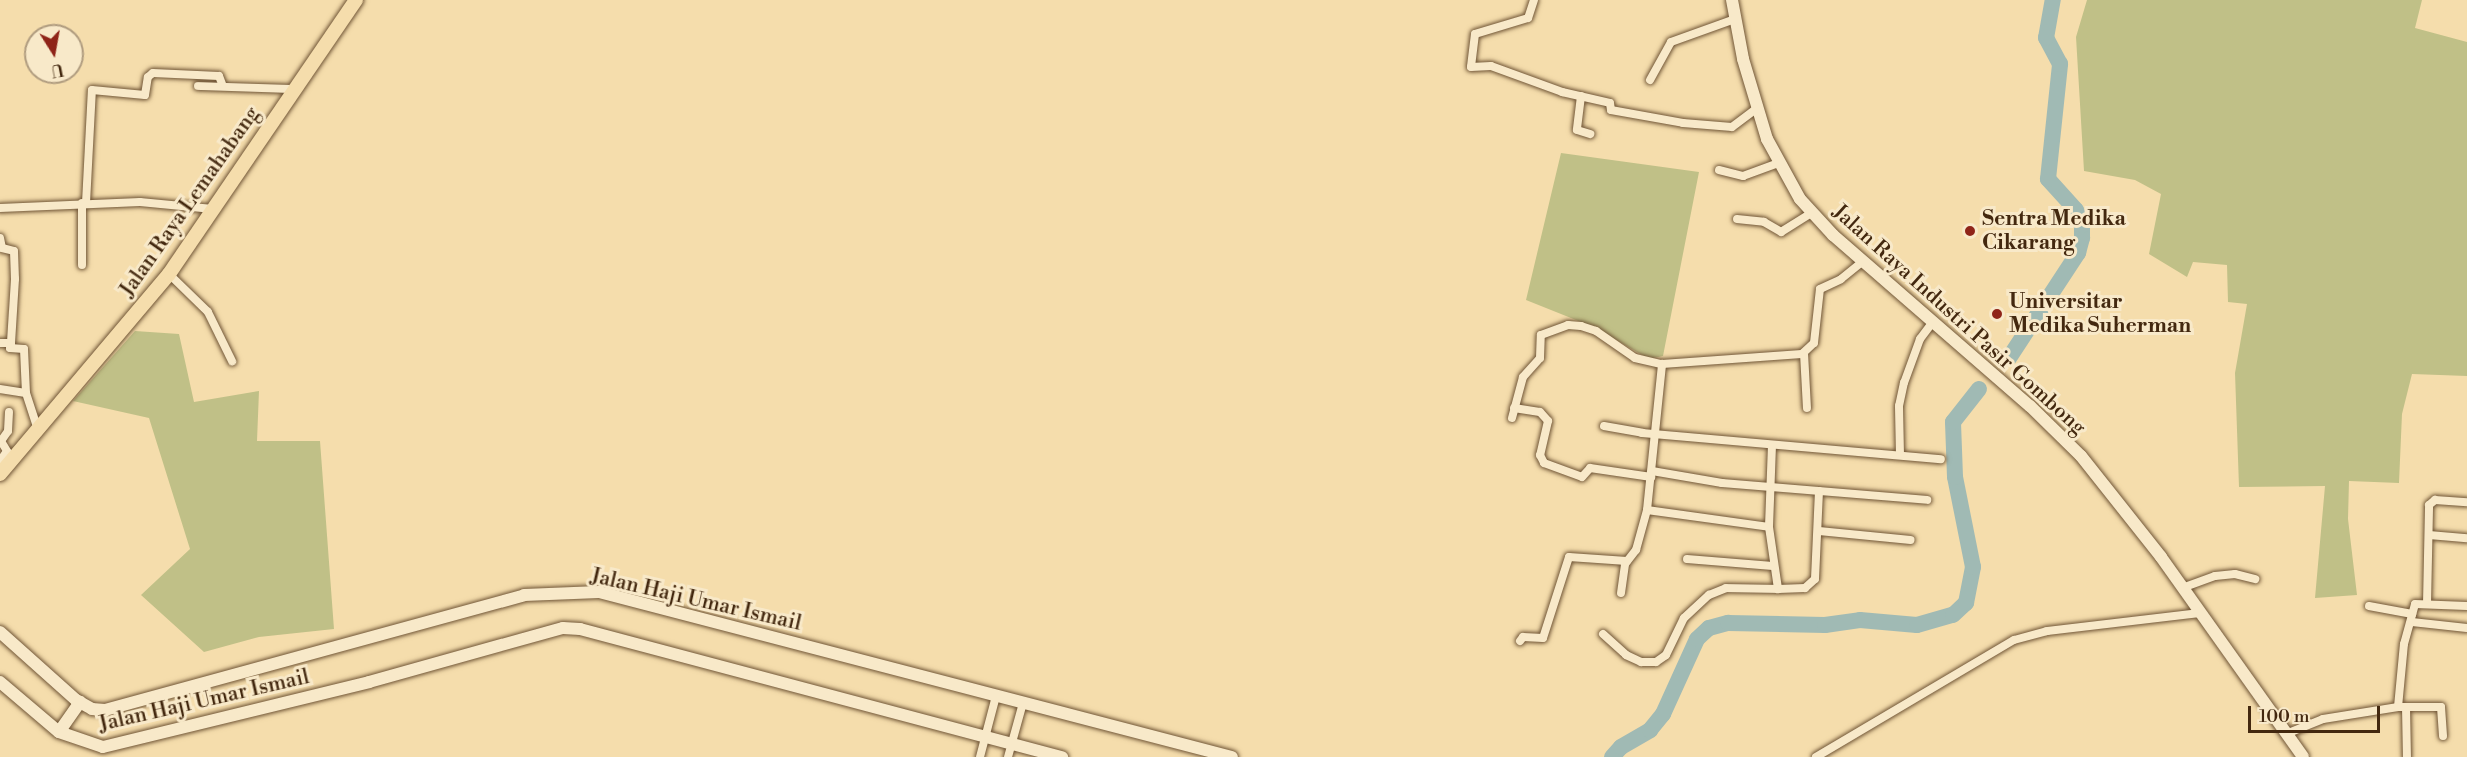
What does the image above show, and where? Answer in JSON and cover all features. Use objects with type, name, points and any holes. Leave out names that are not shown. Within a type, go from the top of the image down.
[{"type":"main road","name":"Jalan Raya Lemahabang","points":[[1,467],[38,430],[169,274],[356,0]]},
{"type":"main road","name":"Jalan Raya Industri Pasir Gombong","points":[[1732,0],[1756,109],[1778,163],[1811,213],[1863,262],[2004,383],[2100,478],[2182,588],[2302,757]]},
{"type":"main road","name":"Jalan Haji Umar Ismail","points":[[0,632],[80,702],[105,710],[524,595],[565,591],[631,600],[1232,757]]},
{"type":"main road","name":"Jalan Haji Umar Ismail","points":[[0,682],[59,732],[95,747],[128,743],[563,628],[580,629],[1062,757]]},
{"type":"main road","points":[[59,732],[80,702]]},
{"type":"street","points":[[1534,0],[1528,18],[1474,34],[1471,67],[1491,66],[1581,96],[1610,103],[1611,110],[1641,116],[1725,128],[1735,126],[1756,109]]},
{"type":"street","points":[[1650,80],[1671,42],[1735,19]]},
{"type":"street","points":[[82,265],[92,90],[145,95],[153,74],[219,76],[222,84]]},
{"type":"street","points":[[198,86],[222,84],[295,89]]},
{"type":"street","points":[[1581,96],[1577,130],[1590,134]]},
{"type":"street","points":[[1719,170],[1743,176],[1778,163]]},
{"type":"street","points":[[0,208],[140,202],[213,209]]},
{"type":"street","points":[[1737,219],[1764,222],[1781,232],[1811,213]]},
{"type":"street","points":[[0,238],[2,248],[14,251],[15,260],[10,348],[24,349],[26,393],[38,430]]},
{"type":"street","points":[[1512,418],[1523,377],[1540,358],[1542,334],[1560,327],[1589,328],[1635,358],[1662,364],[1804,353],[1814,343],[1820,289],[1841,279],[1863,262]]},
{"type":"street","points":[[169,274],[208,312],[232,361]]},
{"type":"street","points":[[1900,455],[1899,411],[1904,383],[1920,339],[1933,322]]},
{"type":"street","points":[[0,343],[11,343]]},
{"type":"street","points":[[1804,353],[1807,408]]},
{"type":"street","points":[[1621,593],[1627,561],[1636,550],[1647,510],[1662,364]]},
{"type":"street","points":[[0,389],[26,393]]},
{"type":"street","points":[[1514,408],[1540,412],[1548,421],[1541,462],[1582,477],[1590,468],[1926,500]]},
{"type":"street","points":[[1,467],[7,451],[1,441],[9,412]]},
{"type":"street","points":[[1604,426],[1772,445],[1941,459]]},
{"type":"street","points":[[1772,445],[1768,486],[1769,527],[1778,589]]},
{"type":"street","points":[[1603,634],[1626,655],[1641,662],[1656,662],[1666,654],[1684,618],[1709,595],[1726,588],[1805,588],[1815,579],[1820,491]]},
{"type":"street","points":[[2427,604],[2428,510],[2431,502],[2467,502]]},
{"type":"street","points":[[1647,510],[1769,527]]},
{"type":"street","points":[[1819,531],[1911,540]]},
{"type":"street","points":[[2429,535],[2467,538]]},
{"type":"street","points":[[1520,641],[1523,637],[1544,638],[1569,557],[1627,561]]},
{"type":"street","points":[[1687,559],[1773,566]]},
{"type":"street","points":[[2182,588],[2215,576],[2235,574],[2255,579]]},
{"type":"street","points":[[2407,757],[2402,707],[2404,644],[2416,603],[2467,606]]},
{"type":"street","points":[[2369,606],[2412,618],[2467,628]]},
{"type":"street","points":[[1816,757],[2014,640],[2067,628],[2200,613]]},
{"type":"street","points":[[980,757],[996,696]]},
{"type":"street","points":[[1008,757],[1023,703]]},
{"type":"street","points":[[2286,734],[2324,719],[2402,707],[2441,706],[2443,736]]},
{"type":"green space","points":[[2087,0],[2422,0],[2415,28],[2467,42],[2467,376],[2412,374],[2402,414],[2399,483],[2349,481],[2348,519],[2357,595],[2315,598],[2325,486],[2239,487],[2235,373],[2247,304],[2228,302],[2227,265],[2193,262],[2187,277],[2149,254],[2161,194],[2135,180],[2084,171],[2076,37]]},
{"type":"green space","points":[[1561,153],[1699,172],[1663,356],[1649,359],[1596,328],[1526,300]]},
{"type":"green space","points":[[135,331],[179,334],[194,402],[259,391],[257,441],[320,441],[334,629],[259,637],[204,652],[141,595],[190,549],[149,418],[73,401]]},
{"type":"waterway","points":[[2009,358],[2078,253],[2082,238],[2082,225],[2076,210],[2048,179],[2060,64],[2046,38],[2053,0]]},
{"type":"waterway","points":[[1612,757],[1621,747],[1650,730],[1663,714],[1697,639],[1709,628],[1728,623],[1825,625],[1860,620],[1917,625],[1953,615],[1966,603],[1973,567],[1955,477],[1953,422],[1979,389]]},
{"type":"place","name":"Sentra Medika Cikarang","points":[[1970,231]]},
{"type":"place","name":"Universitar Medika Suherman","points":[[1997,314]]}]
